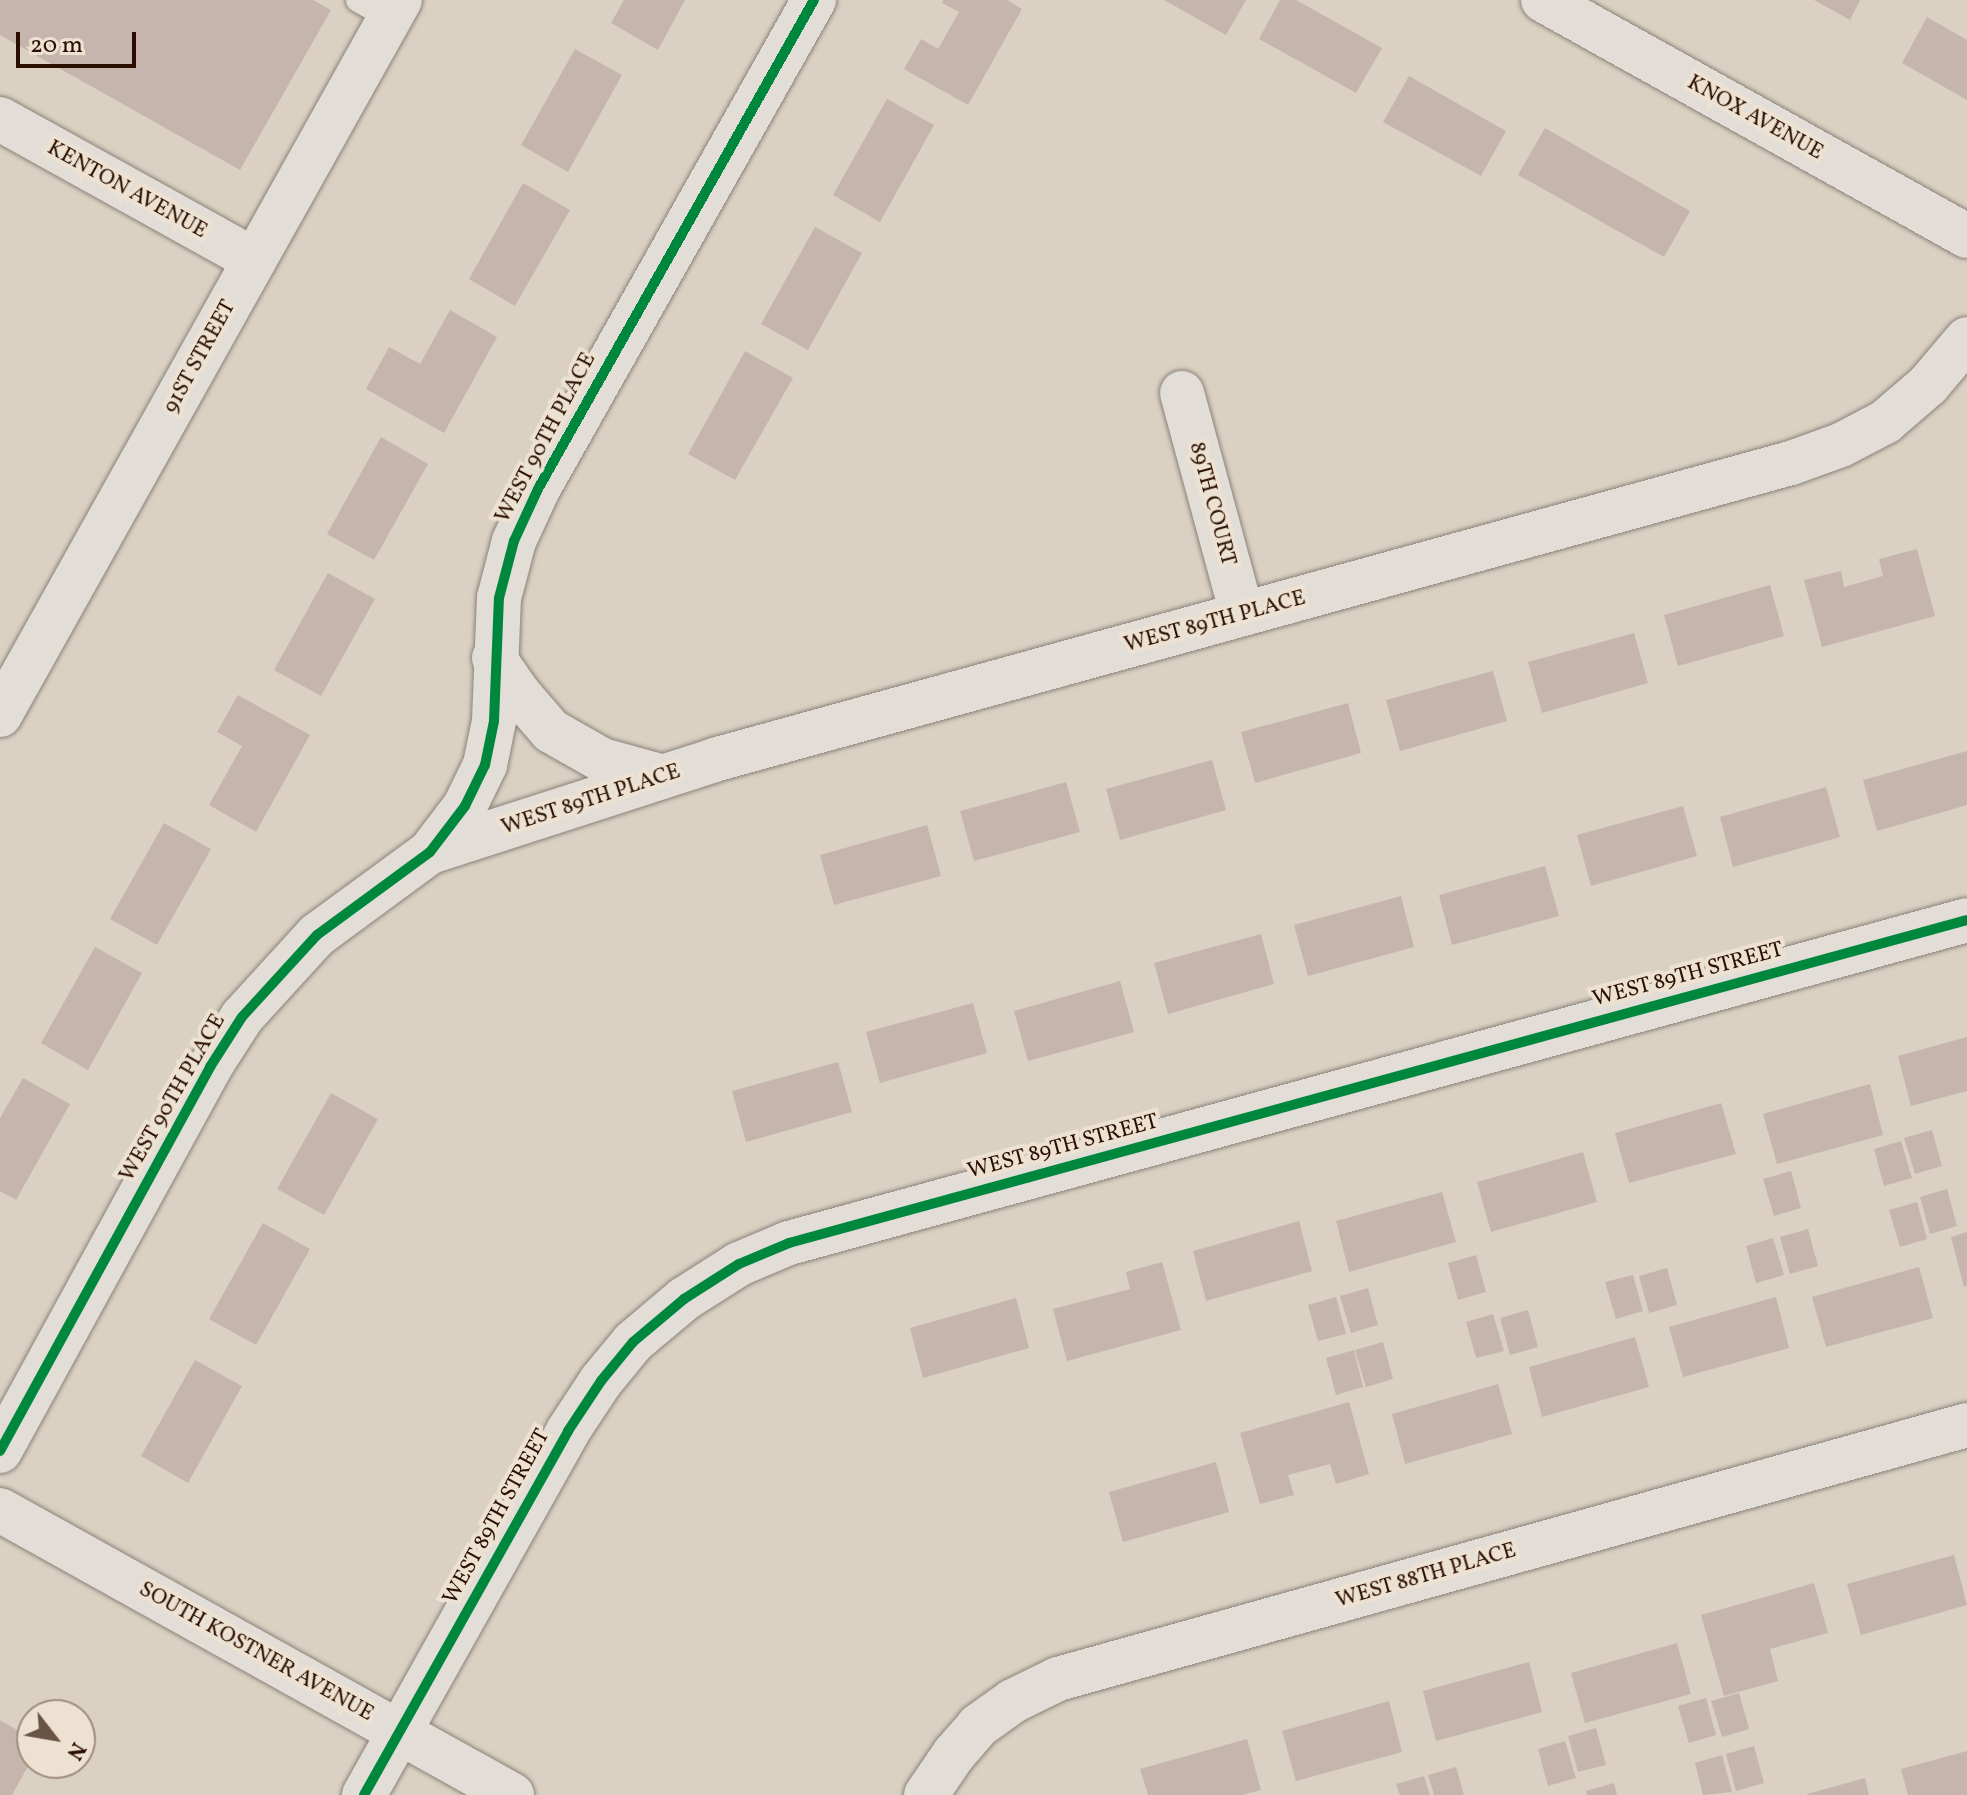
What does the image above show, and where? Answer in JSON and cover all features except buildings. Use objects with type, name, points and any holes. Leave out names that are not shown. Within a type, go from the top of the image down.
[{"type":"street","name":"WEST 90TH PLACE","points":[[0,1451],[210,1067],[242,1017],[317,935],[430,852],[465,806],[485,765],[494,721],[494,658],[499,598],[514,541],[538,489],[814,0]]},
{"type":"street","name":"KNOX AVENUE","points":[[1543,0],[1967,236]]},
{"type":"street","name":"91ST STREET","points":[[0,715],[254,260],[383,6]]},
{"type":"street","name":"KENTON AVENUE","points":[[0,119],[254,260]]},
{"type":"street","name":"WEST 89TH PLACE","points":[[430,852],[660,776],[1791,463],[1841,445],[1885,422],[1928,385],[1967,339]]},
{"type":"street","name":"89TH COURT","points":[[1182,393],[1242,614]]},
{"type":"street","points":[[494,658],[551,731],[602,760],[660,776]]},
{"type":"street","name":"WEST 89TH STREET","points":[[364,1795],[568,1431],[601,1381],[633,1342],[684,1299],[739,1264],[789,1243],[1967,920]]},
{"type":"street","name":"WEST 88TH PLACE","points":[[926,1795],[978,1726],[1013,1701],[1058,1679],[1967,1425]]},
{"type":"street","name":"SOUTH KOSTNER AVENUE","points":[[0,1510],[512,1795]]},
{"type":"cycle path","points":[[0,1451],[210,1067],[242,1017],[317,935],[430,852],[465,806],[485,765],[494,721],[499,598],[514,541],[538,489],[814,0]]},
{"type":"cycle path","points":[[364,1795],[568,1431],[601,1381],[633,1342],[684,1299],[739,1264],[789,1243],[1967,920]]}]
